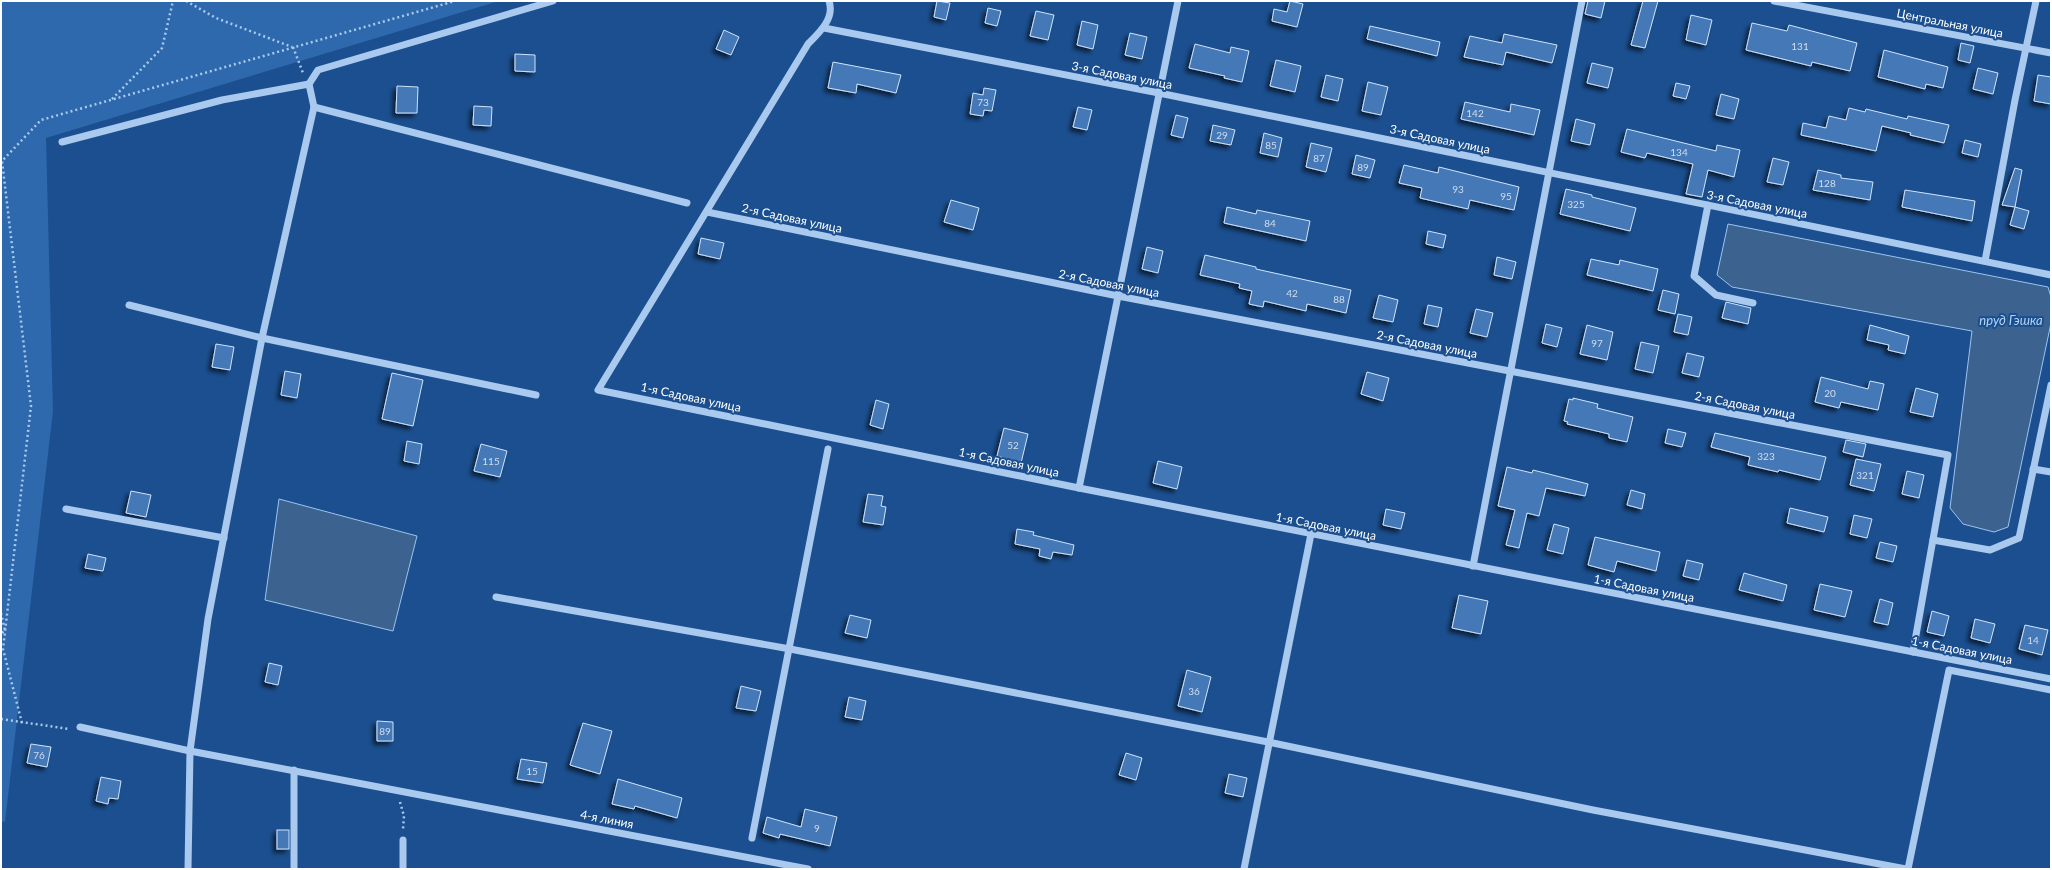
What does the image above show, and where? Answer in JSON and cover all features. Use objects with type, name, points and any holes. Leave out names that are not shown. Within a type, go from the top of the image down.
[{"type":"street","points":[[62,142],[222,100],[308,82],[318,70],[553,1]]},
{"type":"street","points":[[707,212],[808,44],[824,28],[831,8],[829,1]]},
{"type":"street","points":[[1079,488],[1178,1]]},
{"type":"street","points":[[1473,566],[1582,1]]},
{"type":"street","name":"Центральная улица","points":[[1774,1],[2051,53]]},
{"type":"street","points":[[1985,262],[2015,100],[2036,1]]},
{"type":"street","name":"3-я Садовая улица","points":[[824,28],[1159,93],[2051,275]]},
{"type":"street","points":[[188,869],[190,751],[208,620],[262,338],[314,107],[308,82]]},
{"type":"street","points":[[314,107],[687,203]]},
{"type":"street","points":[[1708,206],[1694,276],[1716,296],[1753,303]]},
{"type":"street","name":"2-я Садовая улица","points":[[707,212],[1118,296],[1948,455],[1913,652]]},
{"type":"street","name":"1-я Садовая улица","points":[[707,212],[598,390],[1310,534],[2051,679]]},
{"type":"street","points":[[129,305],[262,338],[536,395]]},
{"type":"street","points":[[1933,540],[1990,550],[2019,538],[2051,385]]},
{"type":"street","points":[[752,838],[828,449]]},
{"type":"street","points":[[2033,469],[2051,472]]},
{"type":"street","points":[[66,508],[224,538]]},
{"type":"street","points":[[1244,869],[1310,534]]},
{"type":"street","points":[[496,597],[790,649],[1268,742],[1593,810],[1907,869],[1949,670],[2051,690]]},
{"type":"street","name":"4-я линия","points":[[78,728],[190,751],[402,790],[808,869]]},
{"type":"street","points":[[294,770],[294,869]]},
{"type":"street","points":[[403,840],[403,869]]},
{"type":"path","points":[[112,99],[162,48],[173,1]]},
{"type":"path","points":[[186,1],[216,18],[292,47],[308,82]]},
{"type":"path","points":[[22,723],[3,650],[31,406],[1,161],[41,120],[455,1]]},
{"type":"path","points":[[1,613],[5,631]]},
{"type":"path","points":[[1,634],[5,631]]},
{"type":"path","points":[[1,719],[22,723],[78,728]]},
{"type":"path","points":[[402,790],[400,802],[404,816],[403,840]]},
{"type":"shaded area","points":[[1,1],[499,1],[46,138],[53,411],[5,822],[1,821]]},
{"type":"water","name":"пруд Гэшка","points":[[1728,224],[2048,287],[2051,297],[2051,323],[2008,527],[1994,532],[1963,524],[1950,508],[1972,331],[1732,287],[1717,275]]},
{"type":"water","points":[[279,499],[417,536],[393,631],[265,600]]},
{"type":"building","points":[[937,1],[950,3],[946,20],[934,17]]},
{"type":"building","points":[[1290,1],[1303,4],[1297,27],[1272,21],[1274,9],[1287,12]]},
{"type":"building","points":[[1588,1],[1605,1],[1601,18],[1585,14]]},
{"type":"building","points":[[1643,1],[1658,1],[1645,48],[1631,45]]},
{"type":"building","points":[[988,8],[1001,11],[997,26],[985,23]]},
{"type":"building","points":[[1036,11],[1054,15],[1048,40],[1030,36]]},
{"type":"building","points":[[1691,15],[1712,20],[1706,45],[1686,40]]},
{"type":"building","points":[[1082,21],[1098,25],[1093,49],[1077,45]]},
{"type":"building","points":[[1752,23],[1787,31],[1789,25],[1857,43],[1850,71],[1812,62],[1811,66],[1746,50]]},
{"type":"building","points":[[1370,26],[1440,42],[1437,56],[1367,39]]},
{"type":"building","points":[[724,30],[739,37],[731,55],[716,49]]},
{"type":"building","points":[[1130,33],[1147,37],[1142,59],[1125,55]]},
{"type":"building","points":[[1504,34],[1557,45],[1552,63],[1506,52],[1503,65],[1464,57],[1470,36],[1502,43]]},
{"type":"building","points":[[1961,43],[1974,46],[1970,63],[1958,60]]},
{"type":"building","points":[[1195,44],[1230,53],[1231,47],[1249,51],[1242,82],[1224,78],[1225,76],[1189,68]]},
{"type":"building","points":[[1884,50],[1948,67],[1943,88],[1926,84],[1925,89],[1878,77]]},
{"type":"building","points":[[515,54],[535,55],[535,72],[515,71]]},
{"type":"building","points":[[1276,60],[1301,66],[1295,92],[1270,86]]},
{"type":"building","points":[[833,62],[901,75],[896,93],[857,84],[856,93],[828,88]]},
{"type":"building","points":[[1592,63],[1613,68],[1608,88],[1587,83]]},
{"type":"building","points":[[1978,68],[1998,73],[1993,94],[1973,89]]},
{"type":"building","points":[[1326,75],[1343,79],[1338,101],[1321,97]]},
{"type":"building","points":[[2038,75],[2051,77],[2051,104],[2034,101]]},
{"type":"building","points":[[1368,82],[1388,87],[1381,115],[1362,111]]},
{"type":"building","points":[[1676,83],[1690,86],[1686,99],[1673,96]]},
{"type":"building","points":[[397,86],[418,87],[417,113],[396,113]]},
{"type":"building","points":[[984,88],[996,90],[992,111],[984,110],[983,116],[970,114],[973,93],[983,95]]},
{"type":"building","points":[[1721,94],[1739,99],[1734,119],[1716,115]]},
{"type":"building","points":[[1465,102],[1510,112],[1511,104],[1540,110],[1534,135],[1461,119]]},
{"type":"building","points":[[474,106],[492,107],[491,126],[473,125]]},
{"type":"building","points":[[1078,107],[1092,110],[1087,130],[1073,127]]},
{"type":"building","points":[[1849,108],[1865,112],[1866,109],[1907,119],[1908,116],[1949,125],[1944,143],[1910,135],[1911,133],[1882,126],[1876,151],[1801,135],[1803,123],[1826,128],[1829,116],[1846,120]]},
{"type":"building","points":[[1176,115],[1188,118],[1183,138],[1171,135]]},
{"type":"building","points":[[1576,119],[1595,124],[1590,145],[1571,141]]},
{"type":"building","points":[[1213,125],[1235,130],[1231,145],[1210,141]]},
{"type":"building","points":[[1627,129],[1716,151],[1717,145],[1740,150],[1734,177],[1708,170],[1702,197],[1686,194],[1693,164],[1647,153],[1645,158],[1621,152]]},
{"type":"building","points":[[1264,133],[1282,138],[1278,157],[1260,153]]},
{"type":"building","points":[[1965,140],[1981,144],[1978,157],[1962,153]]},
{"type":"building","points":[[1311,143],[1332,148],[1326,172],[1306,167]]},
{"type":"building","points":[[1356,155],[1375,160],[1370,178],[1352,174]]},
{"type":"building","points":[[1773,158],[1789,162],[1783,185],[1767,182]]},
{"type":"building","points":[[1404,165],[1438,173],[1439,167],[1519,187],[1514,210],[1470,200],[1468,209],[1420,198],[1422,188],[1399,183]]},
{"type":"building","points":[[2015,168],[2022,170],[2015,207],[2002,205]]},
{"type":"building","points":[[1818,170],[1841,175],[1841,178],[1873,182],[1870,200],[1813,190]]},
{"type":"building","points":[[1566,189],[1636,208],[1630,231],[1560,214]]},
{"type":"building","points":[[1905,190],[1975,201],[1972,221],[1902,207]]},
{"type":"building","points":[[951,200],[979,208],[973,230],[944,222]]},
{"type":"building","points":[[1227,207],[1256,214],[1257,210],[1310,221],[1306,241],[1224,223]]},
{"type":"building","points":[[2015,207],[2029,211],[2024,229],[2010,225]]},
{"type":"building","points":[[1428,231],[1446,235],[1443,248],[1426,244]]},
{"type":"building","points":[[701,238],[724,243],[720,259],[698,254]]},
{"type":"building","points":[[1147,247],[1163,251],[1158,273],[1142,269]]},
{"type":"building","points":[[1205,255],[1256,267],[1256,269],[1351,290],[1346,313],[1307,304],[1306,311],[1264,301],[1263,307],[1249,304],[1252,291],[1239,288],[1240,284],[1200,275]]},
{"type":"building","points":[[1497,257],[1516,262],[1512,279],[1494,275]]},
{"type":"building","points":[[1591,259],[1619,265],[1620,260],[1658,269],[1653,291],[1587,275]]},
{"type":"building","points":[[1663,290],[1679,294],[1675,314],[1658,310]]},
{"type":"building","points":[[1379,295],[1398,300],[1393,322],[1373,318]]},
{"type":"building","points":[[1726,302],[1751,308],[1748,324],[1722,318]]},
{"type":"building","points":[[1428,305],[1442,308],[1438,327],[1424,324]]},
{"type":"building","points":[[1476,309],[1493,313],[1487,337],[1470,333]]},
{"type":"building","points":[[1678,314],[1692,317],[1688,335],[1674,332]]},
{"type":"building","points":[[1546,324],[1562,328],[1557,347],[1542,343]]},
{"type":"building","points":[[1587,325],[1613,332],[1607,360],[1580,354]]},
{"type":"building","points":[[1870,325],[1909,336],[1905,354],[1888,350],[1889,345],[1867,340]]},
{"type":"building","points":[[1641,342],[1659,346],[1653,373],[1635,369]]},
{"type":"building","points":[[216,344],[234,347],[230,370],[212,367]]},
{"type":"building","points":[[1687,353],[1704,357],[1699,377],[1682,373]]},
{"type":"building","points":[[285,371],[301,374],[297,398],[281,395]]},
{"type":"building","points":[[1367,372],[1389,378],[1383,401],[1361,394]]},
{"type":"building","points":[[392,373],[423,380],[413,426],[382,419]]},
{"type":"building","points":[[1821,377],[1868,389],[1870,381],[1884,384],[1878,410],[1841,402],[1839,408],[1815,402]]},
{"type":"building","points":[[1916,388],[1938,394],[1933,417],[1910,412]]},
{"type":"building","points":[[1573,398],[1598,404],[1597,408],[1633,417],[1627,442],[1609,438],[1609,434],[1567,424],[1568,422],[1564,421],[1569,399],[1573,400]]},
{"type":"building","points":[[876,400],[889,404],[883,429],[870,425]]},
{"type":"building","points":[[1004,428],[1028,434],[1021,463],[997,456]]},
{"type":"building","points":[[1668,429],[1686,433],[1682,447],[1665,443]]},
{"type":"building","points":[[1715,433],[1826,457],[1820,480],[1779,470],[1778,472],[1748,465],[1750,457],[1711,447]]},
{"type":"building","points":[[1846,440],[1866,444],[1863,457],[1843,452]]},
{"type":"building","points":[[407,441],[422,444],[419,464],[404,461]]},
{"type":"building","points":[[481,444],[507,451],[500,477],[474,471]]},
{"type":"building","points":[[1856,459],[1881,464],[1874,491],[1850,485]]},
{"type":"building","points":[[1158,461],[1182,467],[1177,489],[1153,483]]},
{"type":"building","points":[[1507,467],[1532,473],[1533,470],[1588,484],[1585,496],[1546,488],[1539,516],[1527,513],[1519,548],[1506,545],[1515,510],[1498,506]]},
{"type":"building","points":[[1907,471],[1924,475],[1919,498],[1902,494]]},
{"type":"building","points":[[1631,490],[1645,494],[1642,509],[1627,505]]},
{"type":"building","points":[[131,491],[151,495],[146,517],[126,513]]},
{"type":"building","points":[[868,494],[883,496],[881,506],[886,507],[883,525],[863,522]]},
{"type":"building","points":[[1790,508],[1828,517],[1824,532],[1787,523]]},
{"type":"building","points":[[1386,509],[1405,513],[1401,529],[1383,525]]},
{"type":"building","points":[[1854,515],[1872,519],[1867,538],[1850,534]]},
{"type":"building","points":[[1554,524],[1569,528],[1563,554],[1547,550]]},
{"type":"building","points":[[1017,529],[1034,532],[1033,535],[1074,545],[1072,555],[1053,552],[1051,559],[1039,556],[1040,549],[1015,544]]},
{"type":"building","points":[[1595,537],[1660,552],[1656,571],[1617,561],[1614,572],[1588,565]]},
{"type":"building","points":[[1880,542],[1897,546],[1893,562],[1876,558]]},
{"type":"building","points":[[88,554],[106,558],[103,571],[85,568]]},
{"type":"building","points":[[1687,560],[1703,564],[1699,580],[1683,576]]},
{"type":"building","points":[[1744,573],[1787,585],[1783,601],[1739,590]]},
{"type":"building","points":[[1820,584],[1852,591],[1845,617],[1814,610]]},
{"type":"building","points":[[1459,595],[1488,601],[1481,634],[1452,628]]},
{"type":"building","points":[[1880,599],[1893,603],[1888,625],[1874,622]]},
{"type":"building","points":[[1932,611],[1949,616],[1944,636],[1927,632]]},
{"type":"building","points":[[850,615],[871,620],[867,638],[845,633]]},
{"type":"building","points":[[1975,619],[1995,624],[1990,643],[1971,638]]},
{"type":"building","points":[[2025,625],[2048,630],[2042,655],[2019,649]]},
{"type":"building","points":[[269,663],[282,666],[278,685],[265,682]]},
{"type":"building","points":[[1187,670],[1211,677],[1202,712],[1178,706]]},
{"type":"building","points":[[741,686],[761,691],[756,711],[736,708]]},
{"type":"building","points":[[849,697],[866,701],[862,720],[845,717]]},
{"type":"building","points":[[377,721],[393,722],[393,741],[377,741]]},
{"type":"building","points":[[583,723],[612,731],[600,774],[570,765]]},
{"type":"building","points":[[31,744],[51,747],[47,767],[27,763]]},
{"type":"building","points":[[1126,753],[1142,758],[1136,780],[1119,775]]},
{"type":"building","points":[[521,759],[547,763],[543,783],[517,779]]},
{"type":"building","points":[[1229,774],[1247,778],[1243,797],[1225,793]]},
{"type":"building","points":[[101,777],[121,781],[118,799],[109,798],[108,804],[96,801]]},
{"type":"building","points":[[618,779],[682,798],[677,818],[635,806],[634,809],[612,804]]},
{"type":"building","points":[[805,809],[837,817],[830,846],[780,834],[779,838],[763,833],[767,817],[801,827]]},
{"type":"building","points":[[277,830],[289,830],[289,849],[277,849]]}]
